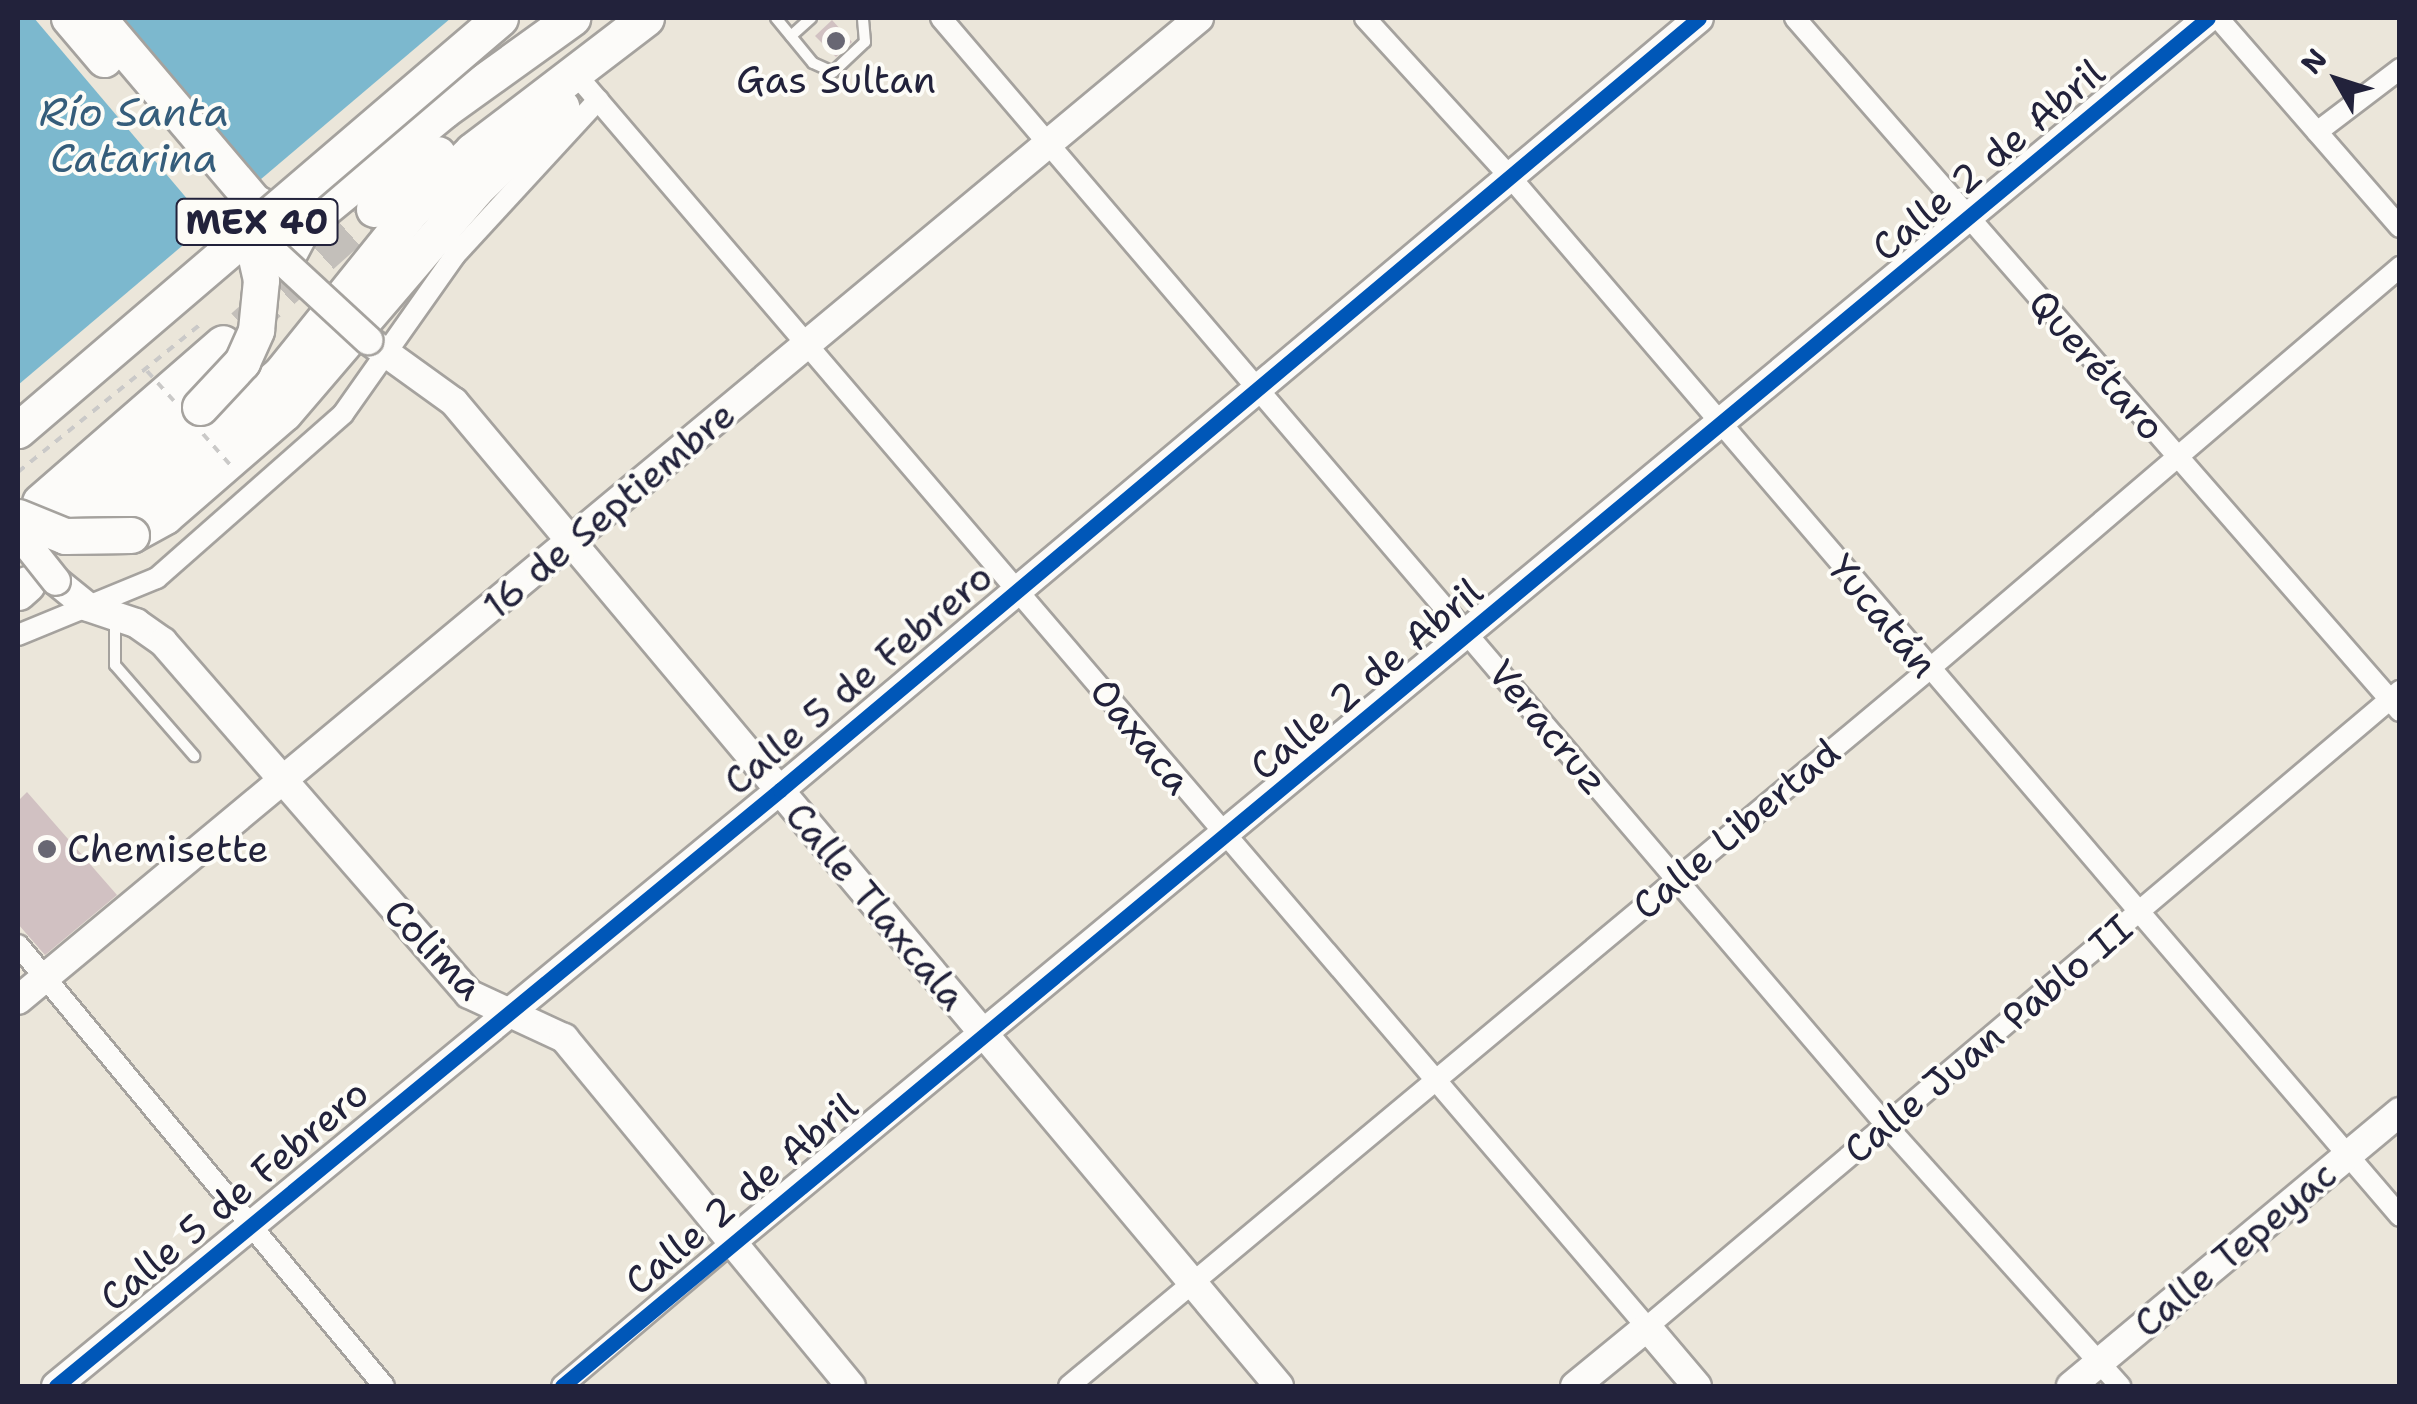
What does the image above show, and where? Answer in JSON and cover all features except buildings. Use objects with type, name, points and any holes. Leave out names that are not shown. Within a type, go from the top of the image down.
[{"type":"highway","points":[[41,512],[200,407],[242,362],[256,330],[261,280],[250,231],[68,18]]},
{"type":"highway","points":[[98,18],[254,202],[271,216],[304,225]]},
{"type":"highway","name":"MEX 40","points":[[18,430],[500,18]]},
{"type":"highway","points":[[285,260],[304,225],[444,110],[572,18]]},
{"type":"highway","name":"MEX 40","points":[[374,209],[602,31],[646,18]]},
{"type":"highway","points":[[41,512],[65,536],[165,516],[284,413],[476,190],[592,92],[602,31]]},
{"type":"highway","name":"MEX 40","points":[[120,527],[281,373],[412,210],[602,31]]},
{"type":"highway","points":[[41,512],[212,333]]},
{"type":"street","name":"Veracruz","points":[[941,18],[1886,1124],[2120,1386]]},
{"type":"street","name":"16 de Septiembre","points":[[18,1000],[283,784],[1048,140],[1199,18]]},
{"type":"street","name":"Yucatán","points":[[1365,18],[1512,178],[2136,914],[2400,1216]]},
{"type":"street","name":"Calle 5 de Febrero","points":[[56,1386],[248,1222],[780,790],[1698,18]]},
{"type":"street","name":"Querétaro","points":[[1795,18],[2177,457],[2396,700]]},
{"type":"street","name":"Calle 2 de Abril","points":[[562,1386],[1722,426],[2208,18]]},
{"type":"street","points":[[2218,18],[2400,227]]},
{"type":"street","points":[[2318,132],[2400,68]]},
{"type":"street","points":[[18,634],[157,578],[343,414],[375,346],[592,92]]},
{"type":"street","name":"Oaxaca","points":[[592,92],[807,346],[1018,586],[1226,838],[1697,1386]]},
{"type":"street","name":"Calle Tlaxcala","points":[[250,231],[375,346],[454,402],[573,540],[1190,1286],[1279,1386]]},
{"type":"street","name":"Calle Libertad","points":[[1069,1386],[1928,670],[2400,267]]},
{"type":"street","name":"Colima","points":[[18,534],[27,574],[163,642],[469,994],[505,1013],[549,1025],[564,1038],[852,1386]]},
{"type":"street","name":"Calle Juan Pablo II","points":[[1576,1386],[2396,700]]},
{"type":"street","points":[[18,945],[384,1386]]},
{"type":"street","name":"Calle Tepeyac","points":[[2071,1386],[2400,1112]]},
{"type":"lane","points":[[776,18],[820,68],[839,71],[865,42],[863,18]]},
{"type":"lane","points":[[791,36],[812,18]]},
{"type":"lane","points":[[115,616],[115,664],[194,756]]},
{"type":"path","points":[[18,472],[21,476],[212,333]]},
{"type":"water","name":"Río Santa Catarina","points":[[18,18],[451,18],[18,385]]},
{"type":"pier","points":[[34,18],[113,18],[257,189],[211,227]]},
{"type":"tunnel","points":[[243,326],[374,209]]},
{"type":"cycle path","points":[[56,1386],[780,790],[1699,18]]},
{"type":"cycle path","points":[[562,1386],[2208,18]]},
{"type":"place","name":"Gas Sultan","points":[[836,41]]},
{"type":"place","name":"Chemisette","points":[[47,849]]}]
